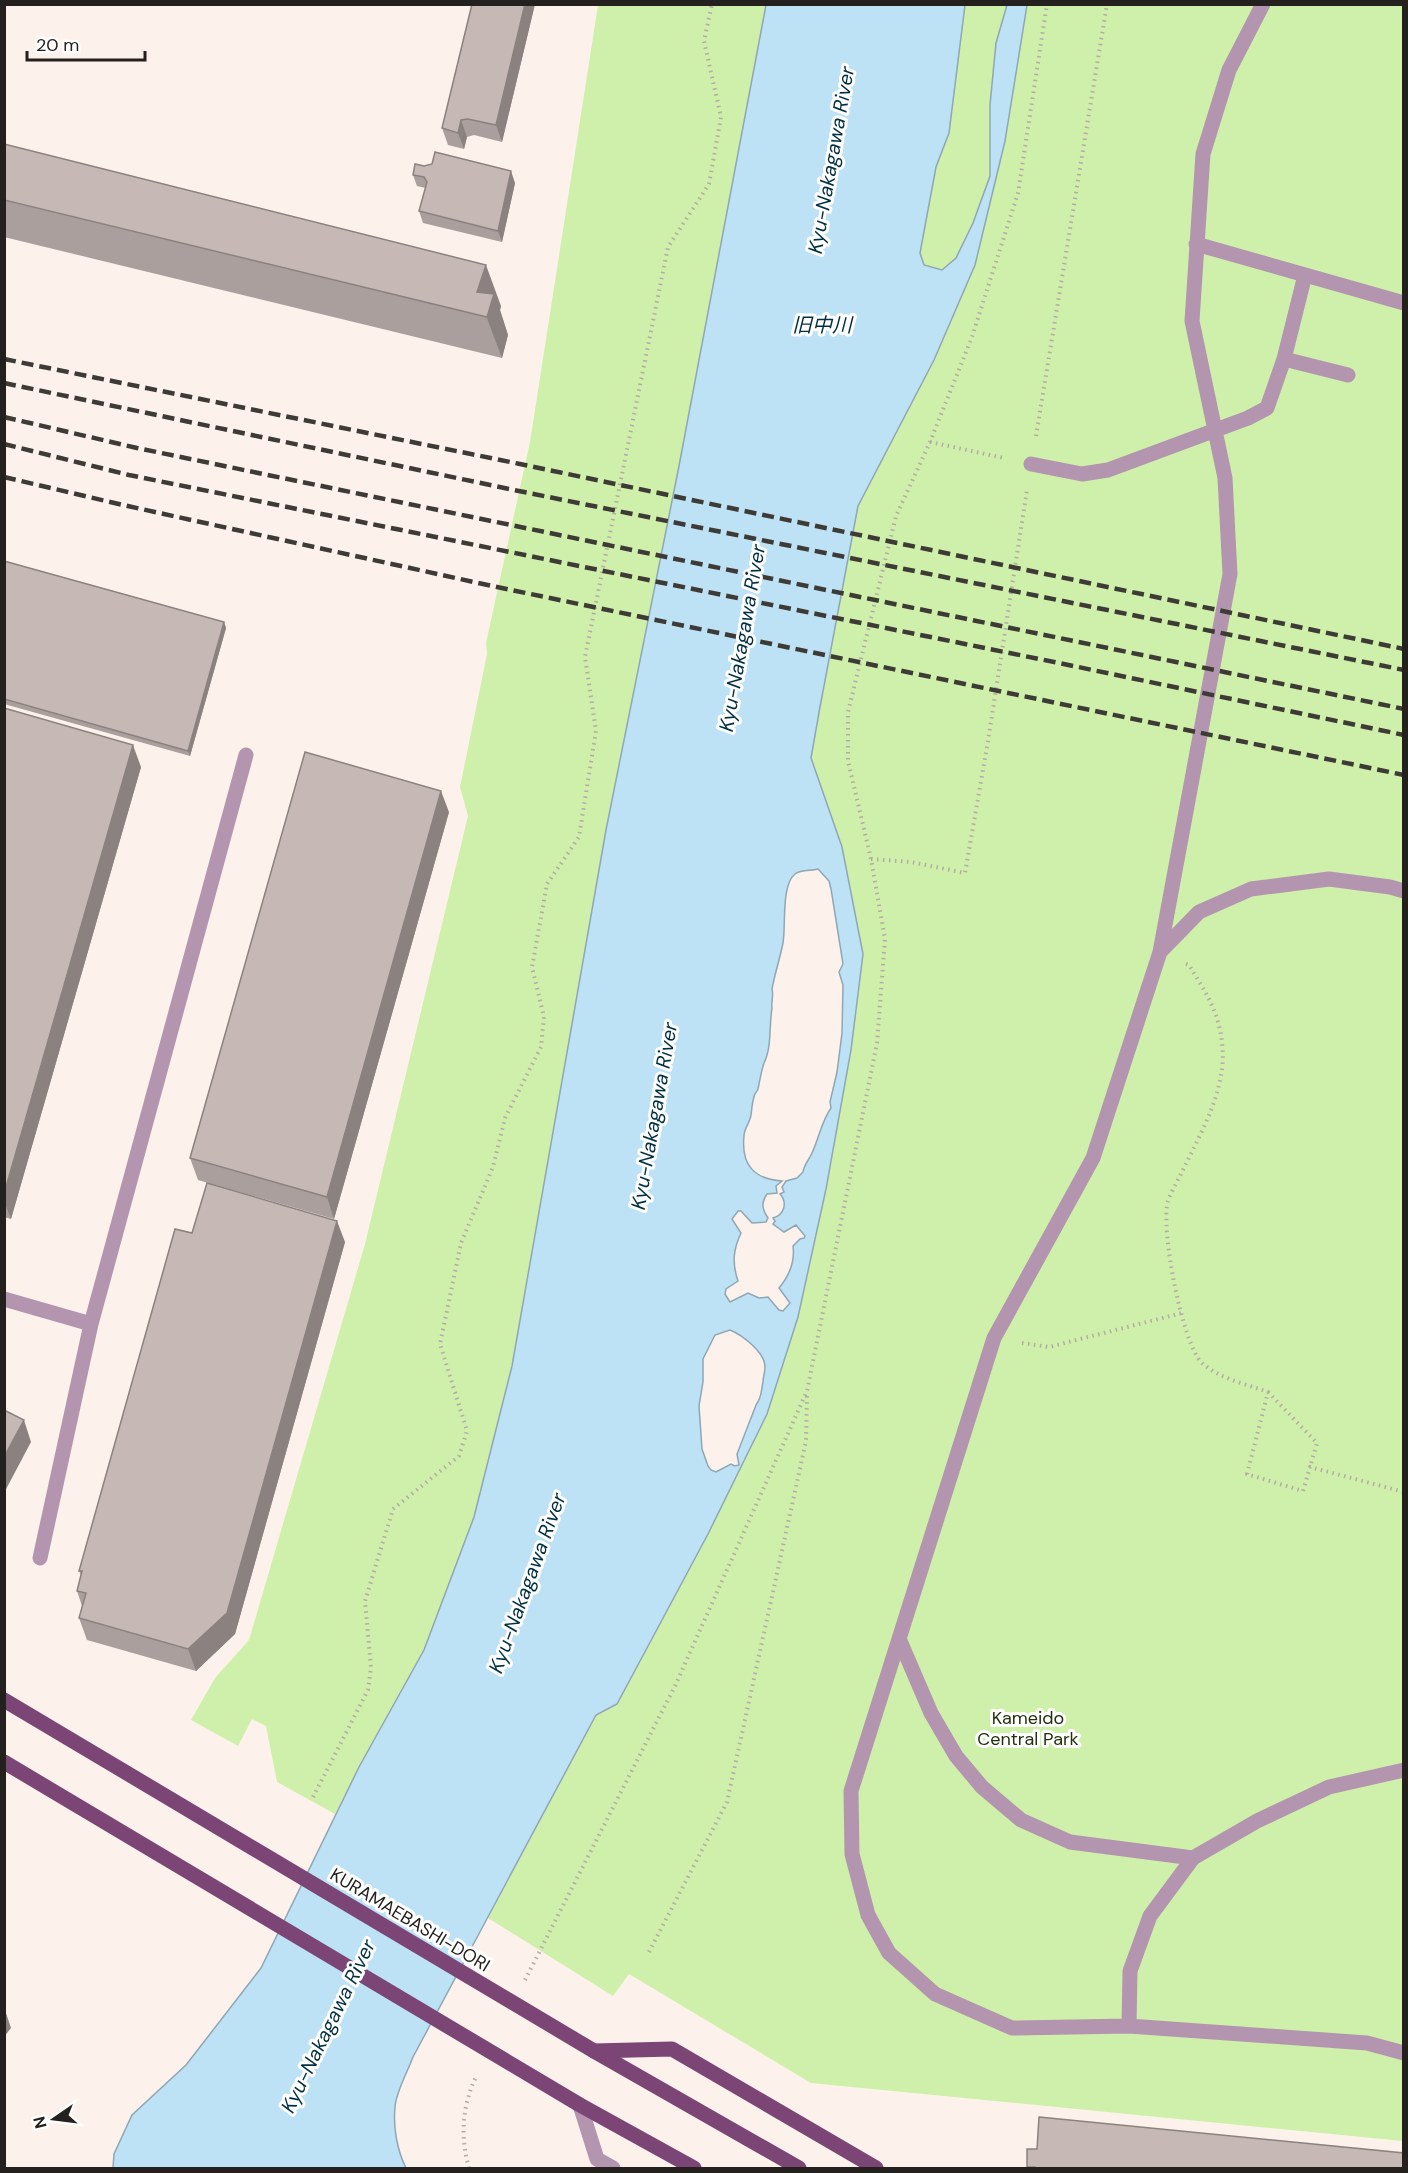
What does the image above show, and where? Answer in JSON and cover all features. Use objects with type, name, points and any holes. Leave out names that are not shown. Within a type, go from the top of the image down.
[{"type":"main road","name":"KURAMAEBASHI-DORI","points":[[4,1700],[594,2051],[799,2169]]},
{"type":"main road","points":[[4,1762],[580,2105],[694,2169]]},
{"type":"main road","points":[[594,2051],[672,2049],[876,2169]]},
{"type":"street","points":[[1263,4],[1229,70],[1203,154],[1192,321],[1225,478],[1230,574],[1160,952],[1093,1158],[994,1338],[851,1791],[852,1854],[868,1915],[889,1953],[935,1994],[1012,2028],[1129,2026],[1367,2043],[1404,2053]]},
{"type":"street","points":[[1196,244],[1404,303]]},
{"type":"street","points":[[1031,464],[1082,474],[1108,470],[1248,418],[1268,408],[1284,359],[1305,275]]},
{"type":"street","points":[[1284,359],[1348,375]]},
{"type":"street","points":[[39,1558],[91,1324],[246,755]]},
{"type":"street","points":[[1160,952],[1199,912],[1251,889],[1329,879],[1404,891]]},
{"type":"street","points":[[4,1299],[91,1324]]},
{"type":"street","points":[[900,1641],[931,1713],[956,1756],[982,1787],[1021,1820],[1070,1842],[1193,1858]]},
{"type":"street","points":[[1129,2026],[1130,1971],[1150,1916],[1193,1858],[1257,1821],[1329,1787],[1404,1770]]},
{"type":"street","points":[[580,2105],[594,2164],[613,2169]]},
{"type":"path","points":[[313,1797],[368,1690],[371,1668],[365,1601],[393,1509],[459,1456],[467,1431],[440,1344],[461,1243],[494,1167],[505,1118],[541,1047],[544,1017],[532,967],[547,884],[579,837],[596,731],[585,657],[668,247],[709,184],[721,117],[704,41],[712,4]]},
{"type":"path","points":[[649,1953],[727,1802],[806,1441],[807,1391],[877,1042],[885,939],[871,859],[848,761],[848,711],[896,516],[930,442],[972,337],[1018,194],[1047,4]]},
{"type":"path","points":[[930,442],[1031,464]]},
{"type":"path","points":[[871,859],[910,862],[965,873]]},
{"type":"path","points":[[1160,952],[1189,965],[1215,1013],[1221,1044],[1222,1074],[1213,1105],[1168,1202],[1166,1221],[1170,1267],[1182,1313],[1190,1341],[1200,1361],[1216,1373],[1268,1392],[1317,1443],[1304,1491],[1247,1474],[1268,1392]]},
{"type":"path","points":[[994,1338],[1049,1347],[1182,1313]]},
{"type":"path","points":[[524,1983],[675,1686],[807,1391]]},
{"type":"path","points":[[1310,1467],[1404,1492]]},
{"type":"path","points":[[469,2169],[463,2140],[464,2119],[470,2089],[480,2068]]},
{"type":"green space","points":[[598,5],[766,5],[679,466],[606,830],[512,1366],[474,1517],[424,1650],[335,1814],[277,1782],[266,1726],[252,1719],[238,1746],[191,1720],[215,1678],[249,1640],[365,1244],[468,816],[460,787],[487,654],[486,643],[530,442]]},
{"type":"green space","points":[[965,5],[1007,5],[996,43],[990,105],[990,176],[973,223],[956,258],[942,270],[924,265],[920,253],[936,167],[949,133]]},
{"type":"green space","name":"Kameido Central Park","points":[[1027,5],[1403,5],[1403,2141],[811,2083],[629,1974],[613,1996],[488,1918],[596,1715],[617,1704],[708,1534],[767,1414],[798,1317],[826,1189],[851,1050],[863,954],[842,847],[811,758],[858,506],[886,450],[1005,141]]},
{"type":"water","name":"旧中川","points":[[766,5],[965,5],[949,133],[936,167],[920,253],[924,265],[942,270],[956,258],[973,223],[990,176],[990,105],[996,43],[1007,5],[1027,5],[1005,141],[975,265],[934,360],[858,506],[820,707],[811,758],[842,847],[863,954],[851,1050],[826,1189],[798,1317],[767,1414],[708,1534],[617,1704],[596,1715],[413,2057],[395,2107],[396,2138],[406,2168],[113,2168],[114,2154],[132,2115],[186,2065],[261,1968],[359,1767],[424,1650],[474,1517],[512,1366],[606,830],[679,466]],"holes":[[[818,869],[829,881],[843,964],[839,972],[843,985],[842,1033],[830,1102],[831,1108],[803,1172],[797,1178],[786,1181],[782,1187],[784,1192],[780,1194],[784,1201],[784,1208],[773,1218],[775,1221],[773,1224],[784,1232],[796,1225],[805,1236],[793,1246],[790,1268],[779,1288],[790,1303],[783,1311],[779,1310],[768,1297],[759,1298],[748,1293],[730,1302],[725,1294],[726,1289],[738,1281],[734,1257],[741,1233],[732,1219],[738,1211],[741,1211],[752,1223],[766,1222],[768,1218],[763,1209],[764,1200],[767,1194],[777,1193],[776,1186],[782,1181],[764,1177],[751,1169],[745,1155],[744,1133],[768,1050],[772,989],[783,943],[788,887],[797,872]],[[730,1330],[757,1350],[764,1361],[765,1369],[760,1397],[737,1454],[739,1465],[731,1464],[716,1472],[708,1466],[702,1449],[699,1406],[703,1382],[703,1359],[715,1335]]]},
{"type":"building","points":[[472,4],[525,4],[496,125],[468,119],[461,120],[458,133],[442,128]]},
{"type":"building","points":[[4,144],[486,265],[477,292],[494,294],[487,317],[4,200]]},
{"type":"building","points":[[435,152],[511,171],[498,231],[419,211],[427,182],[424,177],[413,175],[415,164],[424,166],[432,164]]},
{"type":"building","points":[[4,561],[224,622],[188,751],[4,699]]},
{"type":"building","points":[[4,708],[133,745],[4,1194]]},
{"type":"building","points":[[305,752],[441,791],[327,1197],[190,1158]]},
{"type":"building","points":[[207,1183],[337,1221],[227,1613],[188,1649],[79,1618],[86,1593],[77,1591],[82,1571],[79,1571],[175,1229],[192,1233]]},
{"type":"building","points":[[4,1410],[24,1420],[4,1457]]},
{"type":"building","points":[[1039,2117],[1404,2153],[1404,2169],[1035,2169],[1035,2167],[1027,2167],[1027,2149],[1037,2149]]},
{"type":"railway","points":[[4,359],[520,464],[1404,649]]},
{"type":"railway","points":[[4,383],[514,490],[1404,670]]},
{"type":"railway","points":[[4,417],[137,448],[1404,709]]},
{"type":"railway","points":[[4,444],[129,475],[1404,735]]},
{"type":"railway","points":[[4,477],[492,586],[1404,775]]},
{"type":"water label","name":"Kyu-Nakagawa River","points":[[831,160]]},
{"type":"water label","name":"Kyu-Nakagawa River","points":[[742,638]]},
{"type":"water label","name":"Kyu-Nakagawa River","points":[[654,1116]]},
{"type":"water label","name":"Kyu-Nakagawa River","points":[[527,1583]]},
{"type":"water label","name":"Kyu-Nakagawa River","points":[[328,2026]]}]
